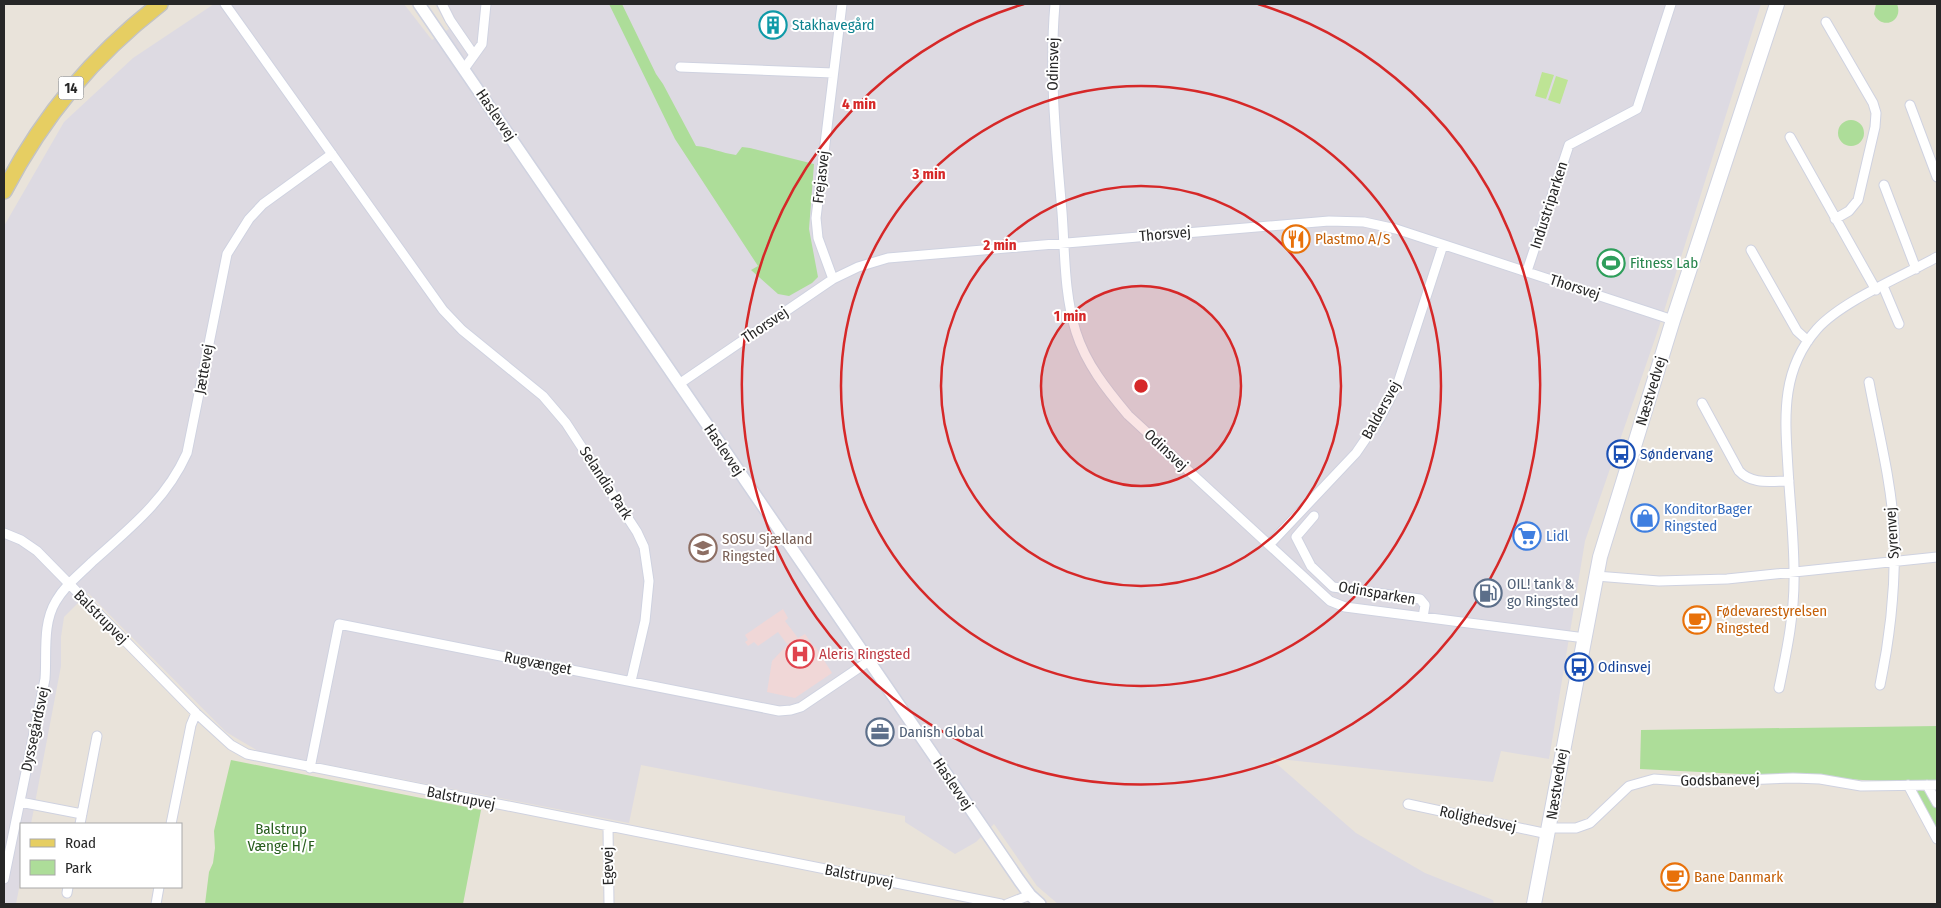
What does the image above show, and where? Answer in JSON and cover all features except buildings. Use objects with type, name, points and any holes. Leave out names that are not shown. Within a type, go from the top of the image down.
[{"type":"main road","name":"14","points":[[4,191],[35,135],[66,94],[114,43],[160,4]]},
{"type":"main road","name":"Næstvedvej","points":[[1534,904],[1596,576],[1608,529],[1673,320],[1777,4]]},
{"type":"street","points":[[225,4],[332,154]]},
{"type":"street","name":"Haslevvej","points":[[419,4],[1030,895]]},
{"type":"street","points":[[442,4],[450,20],[474,55]]},
{"type":"street","points":[[464,69],[482,44],[486,4]]},
{"type":"street","name":"Frejasvej","points":[[833,279],[818,238],[816,218],[842,4]]},
{"type":"street","name":"Odinsvej","points":[[1055,4],[1052,88],[1068,293],[1076,332],[1088,361],[1105,388],[1128,415],[1330,601],[1345,607],[1585,638]]},
{"type":"street","name":"Industriparken","points":[[1527,271],[1569,146],[1637,109],[1671,4]]},
{"type":"street","points":[[1826,22],[1873,103],[1876,113],[1875,127],[1858,200],[1850,210],[1835,218]]},
{"type":"street","points":[[680,67],[833,73]]},
{"type":"street","points":[[1910,105],[1937,177]]},
{"type":"street","points":[[1790,137],[1835,218],[1880,288],[1899,324]]},
{"type":"street","name":"Selandia Park","points":[[332,154],[443,310],[462,330],[543,396],[571,430],[637,532],[644,547],[649,581],[646,613],[631,681]]},
{"type":"street","name":"Jættevej","points":[[69,584],[150,508],[169,487],[178,473],[187,453],[227,254],[249,218],[263,204],[332,154]]},
{"type":"street","points":[[1884,186],[1916,269]]},
{"type":"street","name":"Thorsvej","points":[[679,384],[833,279],[858,267],[888,258],[1329,221],[1364,222],[1396,229],[1673,320]]},
{"type":"street","name":"Baldersvej","points":[[1269,545],[1356,453],[1380,418],[1398,383],[1443,245]]},
{"type":"street","points":[[1751,250],[1797,330],[1808,341]]},
{"type":"street","points":[[1779,688],[1790,638],[1793,607],[1794,572],[1785,419],[1788,384],[1794,367],[1808,341],[1828,319],[1937,257]]},
{"type":"street","name":"Syrenvej","points":[[1869,382],[1886,470],[1894,527],[1893,603],[1889,643],[1880,685]]},
{"type":"street","points":[[1702,403],[1739,471],[1744,476],[1758,481],[1789,481]]},
{"type":"street","name":"Odinsparken","points":[[1314,516],[1296,537],[1311,566],[1333,586],[1420,599],[1425,605],[1423,617]]},
{"type":"street","name":"Balstrupvej","points":[[4,533],[22,540],[37,551],[196,713],[231,745],[247,754],[1001,904]]},
{"type":"street","points":[[1596,576],[1683,582],[1727,580],[1937,557]]},
{"type":"street","name":"Odinsparken","points":[[1310,583],[1319,573]]},
{"type":"street","name":"Dyssegårdsvej","points":[[4,879],[45,679],[47,658],[46,630],[55,601],[69,584]]},
{"type":"street","name":"Rugvænget","points":[[310,768],[339,624],[779,711],[801,707],[869,661]]},
{"type":"street","points":[[171,823],[191,725],[196,713]]},
{"type":"street","points":[[80,823],[98,736]]},
{"type":"street","name":"Godsbanevej","points":[[1548,831],[1576,828],[1590,823],[1629,786],[1654,779],[1694,782],[1793,778],[1820,779],[1861,786],[1937,785]]},
{"type":"street","points":[[1927,784],[1937,803]]},
{"type":"street","points":[[1908,785],[1937,839]]},
{"type":"street","points":[[20,802],[82,814]]},
{"type":"street","name":"Rolighedsvej","points":[[1408,804],[1548,831]]},
{"type":"street","name":"Egevej","points":[[608,827],[609,904]]},
{"type":"street","points":[[156,904],[159,888]]},
{"type":"street","points":[[1007,904],[1014,903],[1030,895],[1040,904]]},
{"type":"shaded area","points":[[214,4],[404,4],[432,40],[449,29],[435,4],[1761,4],[1658,330],[1585,541],[1549,759],[1501,751],[1493,782],[1270,758],[1356,833],[1425,873],[1493,900],[1494,904],[1058,904],[1037,886],[994,824],[976,842],[955,854],[905,822],[905,816],[641,765],[629,823],[258,751],[226,732],[88,593],[64,617],[61,637],[61,666],[31,823],[20,823],[20,883],[16,904],[4,904],[4,226],[64,122],[133,58]]},
{"type":"shaded area","name":"Aleris Ringsted","points":[[783,609],[788,618],[785,621],[798,638],[805,634],[832,673],[795,698],[767,692],[772,661],[789,643],[787,644],[778,632],[758,646],[754,642],[748,646],[745,642],[748,640],[745,635]]},
{"type":"green space","points":[[609,4],[622,4],[656,74],[696,146],[736,155],[742,147],[750,148],[814,164],[809,229],[818,277],[812,283],[789,296],[778,294],[751,270],[758,266],[675,139]]},
{"type":"green space","points":[[1876,4],[1897,4],[1898,10],[1895,19],[1887,23],[1878,19],[1874,14]]},
{"type":"green space","points":[[1542,72],[1554,75],[1546,99],[1535,96]]},
{"type":"green space","points":[[1556,76],[1568,80],[1560,104],[1548,100]]},
{"type":"green space","points":[[1851,120],[1860,124],[1864,133],[1860,142],[1851,146],[1842,142],[1838,133],[1842,124]]},
{"type":"green space","points":[[1937,726],[1937,781],[1903,782],[1640,769],[1641,730]]},
{"type":"green space","name":"Balstrup Vænge H/F","points":[[231,760],[481,810],[463,904],[205,904],[209,872],[213,863],[215,848],[214,831]]},
{"type":"green space","points":[[1919,790],[1928,792],[1937,809],[1937,834],[1916,792]]},
{"type":"place","name":"Stakhavegård","points":[[773,25]]},
{"type":"place","name":"Plastmo A/S","points":[[1296,239]]},
{"type":"place","name":"Fitness Lab","points":[[1611,263]]},
{"type":"place","name":"Søndervang","points":[[1621,454]]},
{"type":"place","name":"KonditorBager Ringsted","points":[[1645,518]]},
{"type":"place","name":"Lidl","points":[[1527,536]]},
{"type":"place","name":"SOSU Sjælland Ringsted","points":[[703,548]]},
{"type":"place","name":"OIL! tank & go Ringsted","points":[[1488,593]]},
{"type":"place","name":"Fødevarestyrelsen Ringsted","points":[[1697,620]]},
{"type":"place","name":"Aleris Ringsted","points":[[800,654]]},
{"type":"place","name":"Odinsvej","points":[[1579,667]]},
{"type":"place","name":"Danish Global","points":[[880,732]]},
{"type":"place","name":"Bane Danmark","points":[[1675,877]]}]
